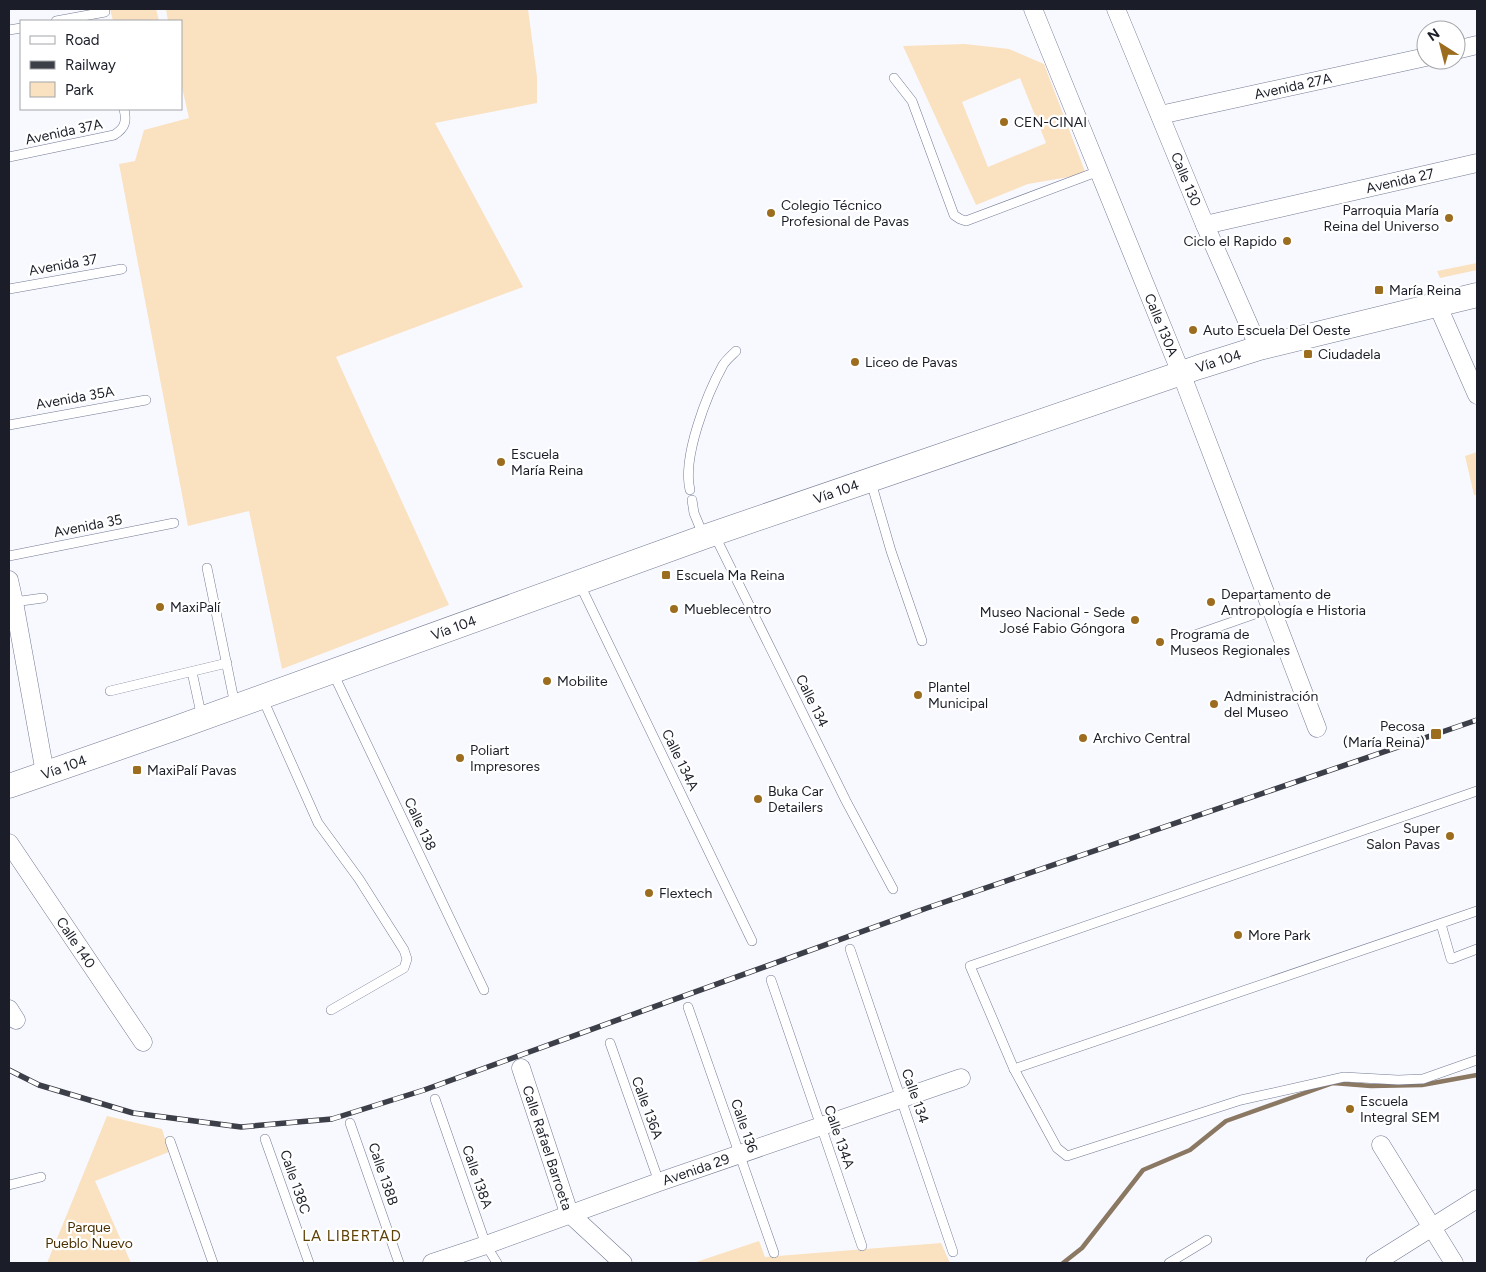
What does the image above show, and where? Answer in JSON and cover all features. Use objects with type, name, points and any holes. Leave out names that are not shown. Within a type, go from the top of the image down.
[{"type":"main road","name":"Vía 104","points":[[9,778],[45,769],[202,718],[709,532],[873,480],[1181,373],[1259,348],[1477,295]]},
{"type":"main road","name":"Vía 104","points":[[9,786],[45,769]]},
{"type":"street","name":"Calle 130A","points":[[1033,9],[1181,373],[1317,728]]},
{"type":"street","name":"Calle 130","points":[[1116,9],[1205,225],[1259,348]]},
{"type":"street","name":"Avenida 27A","points":[[1160,115],[1416,59]]},
{"type":"street","name":"Avenida 27","points":[[1205,225],[1477,163]]},
{"type":"street","points":[[1438,304],[1477,395]]},
{"type":"street","points":[[9,580],[45,769]]},
{"type":"street","name":"Calle 140","points":[[9,843],[143,1042]]},
{"type":"street","name":"Calle Rafael Barroeta","points":[[521,1068],[569,1213],[623,1263]]},
{"type":"street","name":"Avenida 29","points":[[432,1263],[486,1245],[569,1213],[961,1078]]},
{"type":"street","points":[[1381,1145],[1454,1263]]},
{"type":"street","points":[[1375,1263],[1477,1199]]},
{"type":"lane","points":[[60,20],[105,10]]},
{"type":"lane","points":[[894,78],[912,101],[954,215],[960,219],[966,220],[1099,171]]},
{"type":"lane","name":"Avenida 37A","points":[[9,157],[114,135],[123,129],[126,120],[124,110]]},
{"type":"lane","name":"Avenida 37","points":[[9,289],[122,269]]},
{"type":"lane","points":[[690,490],[688,481],[689,456],[705,406],[724,363],[736,351]]},
{"type":"lane","name":"Avenida 35A","points":[[9,424],[146,400]]},
{"type":"lane","points":[[873,480],[891,551],[922,641]]},
{"type":"lane","name":"Calle 134","points":[[692,500],[694,513],[709,532],[893,889]]},
{"type":"lane","name":"Avenida 35","points":[[9,556],[174,523]]},
{"type":"lane","points":[[207,568],[236,706]]},
{"type":"lane","name":"Calle 134A","points":[[583,592],[752,941]]},
{"type":"lane","points":[[14,602],[42,598]]},
{"type":"lane","points":[[1192,636],[1272,608]]},
{"type":"lane","points":[[110,691],[228,664]]},
{"type":"lane","name":"Calle 138","points":[[332,671],[484,990]]},
{"type":"lane","points":[[192,672],[202,718]]},
{"type":"lane","points":[[262,696],[298,782],[318,823],[359,879],[404,950],[407,958],[404,968],[331,1010]]},
{"type":"lane","points":[[1477,791],[970,966],[1014,1069],[1056,1148],[1067,1156],[1241,1100],[1344,1077],[1398,1080],[1423,1079],[1477,1060]]},
{"type":"lane","points":[[1014,1069],[1477,911]]},
{"type":"lane","points":[[1441,924],[1450,959],[1477,949]]},
{"type":"lane","name":"Calle 134","points":[[850,950],[954,1252]]},
{"type":"lane","name":"Calle 134A","points":[[771,980],[862,1246]]},
{"type":"lane","name":"Calle 136","points":[[688,1007],[774,1253]]},
{"type":"lane","name":"Calle 136A","points":[[610,1043],[659,1182]]},
{"type":"lane","name":"Calle 138A","points":[[435,1099],[486,1245],[497,1263]]},
{"type":"lane","name":"Calle 138B","points":[[350,1123],[399,1263]]},
{"type":"lane","name":"Calle 138C","points":[[265,1139],[309,1263]]},
{"type":"lane","points":[[170,1141],[213,1263]]},
{"type":"lane","points":[[9,1186],[41,1177]]},
{"type":"lane","points":[[1169,1263],[1207,1240]]},
{"type":"green space","points":[[110,9],[156,9],[159,20],[113,20]]},
{"type":"green space","points":[[166,9],[528,9],[537,77],[537,103],[435,123],[523,287],[336,357],[449,605],[282,669],[249,511],[188,526],[119,164],[135,161],[144,130],[189,118],[182,87],[182,20],[168,20]]},
{"type":"green space","points":[[965,44],[1009,49],[1044,64],[1086,174],[1028,184],[976,205],[903,46]],"holes":[[[1020,78],[1046,143],[988,167],[962,102]]]},
{"type":"green space","points":[[1477,263],[1477,270],[1440,278],[1437,271]]},
{"type":"green space","points":[[1477,452],[1477,495],[1474,495],[1465,456]]},
{"type":"green space","name":"Parque Pueblo Nuevo","points":[[107,1116],[162,1129],[169,1152],[95,1181],[131,1263],[47,1263]]},
{"type":"green space","points":[[759,1241],[765,1257],[941,1243],[950,1263],[693,1263]]},
{"type":"waterway","points":[[1063,1263],[1082,1248],[1143,1170],[1190,1150],[1226,1121],[1333,1083],[1371,1086],[1422,1085],[1477,1075]]},
{"type":"railway","points":[[9,1070],[39,1085],[133,1113],[241,1127],[332,1119],[424,1090],[927,908],[1477,720]]},
{"type":"place","name":"CEN-CINAI","points":[[1004,122]]},
{"type":"place","name":"Colegio Técnico Profesional de Pavas","points":[[771,213]]},
{"type":"place","name":"Parroquia María Reina del Universo","points":[[1449,218]]},
{"type":"place","name":"Ciclo el Rapido","points":[[1287,241]]},
{"type":"place","name":"María Reina","points":[[1379,290]]},
{"type":"place","name":"Auto Escuela Del Oeste","points":[[1193,330]]},
{"type":"place","name":"Ciudadela","points":[[1308,354]]},
{"type":"place","name":"Liceo de Pavas","points":[[855,362]]},
{"type":"place","name":"Escuela María Reina","points":[[501,462]]},
{"type":"place","name":"Escuela Ma Reina","points":[[666,575]]},
{"type":"place","name":"Departamento de Antropología e Historia","points":[[1211,602]]},
{"type":"place","name":"MaxiPalí","points":[[160,607]]},
{"type":"place","name":"Mueblecentro","points":[[674,609]]},
{"type":"place","name":"Museo Nacional - Sede José Fabio Góngora","points":[[1135,620]]},
{"type":"place","name":"Programa de Museos Regionales","points":[[1160,642]]},
{"type":"place","name":"Mobilite","points":[[547,681]]},
{"type":"place","name":"Plantel Municipal","points":[[918,695]]},
{"type":"place","name":"Administración del Museo","points":[[1214,704]]},
{"type":"place","name":"Pecosa (María Reina)","points":[[1436,734]]},
{"type":"place","name":"Archivo Central","points":[[1083,738]]},
{"type":"place","name":"Poliart Impresores","points":[[460,758]]},
{"type":"place","name":"MaxiPalí Pavas","points":[[137,770]]},
{"type":"place","name":"Buka Car Detailers","points":[[758,799]]},
{"type":"place","name":"Super Salon Pavas","points":[[1450,836]]},
{"type":"place","name":"Flextech","points":[[649,893]]},
{"type":"place","name":"More Park","points":[[1238,935]]},
{"type":"place","name":"Escuela Integral SEM","points":[[1350,1109]]},
{"type":"district","name":"LA LIBERTAD","points":[[352,1236]]}]
